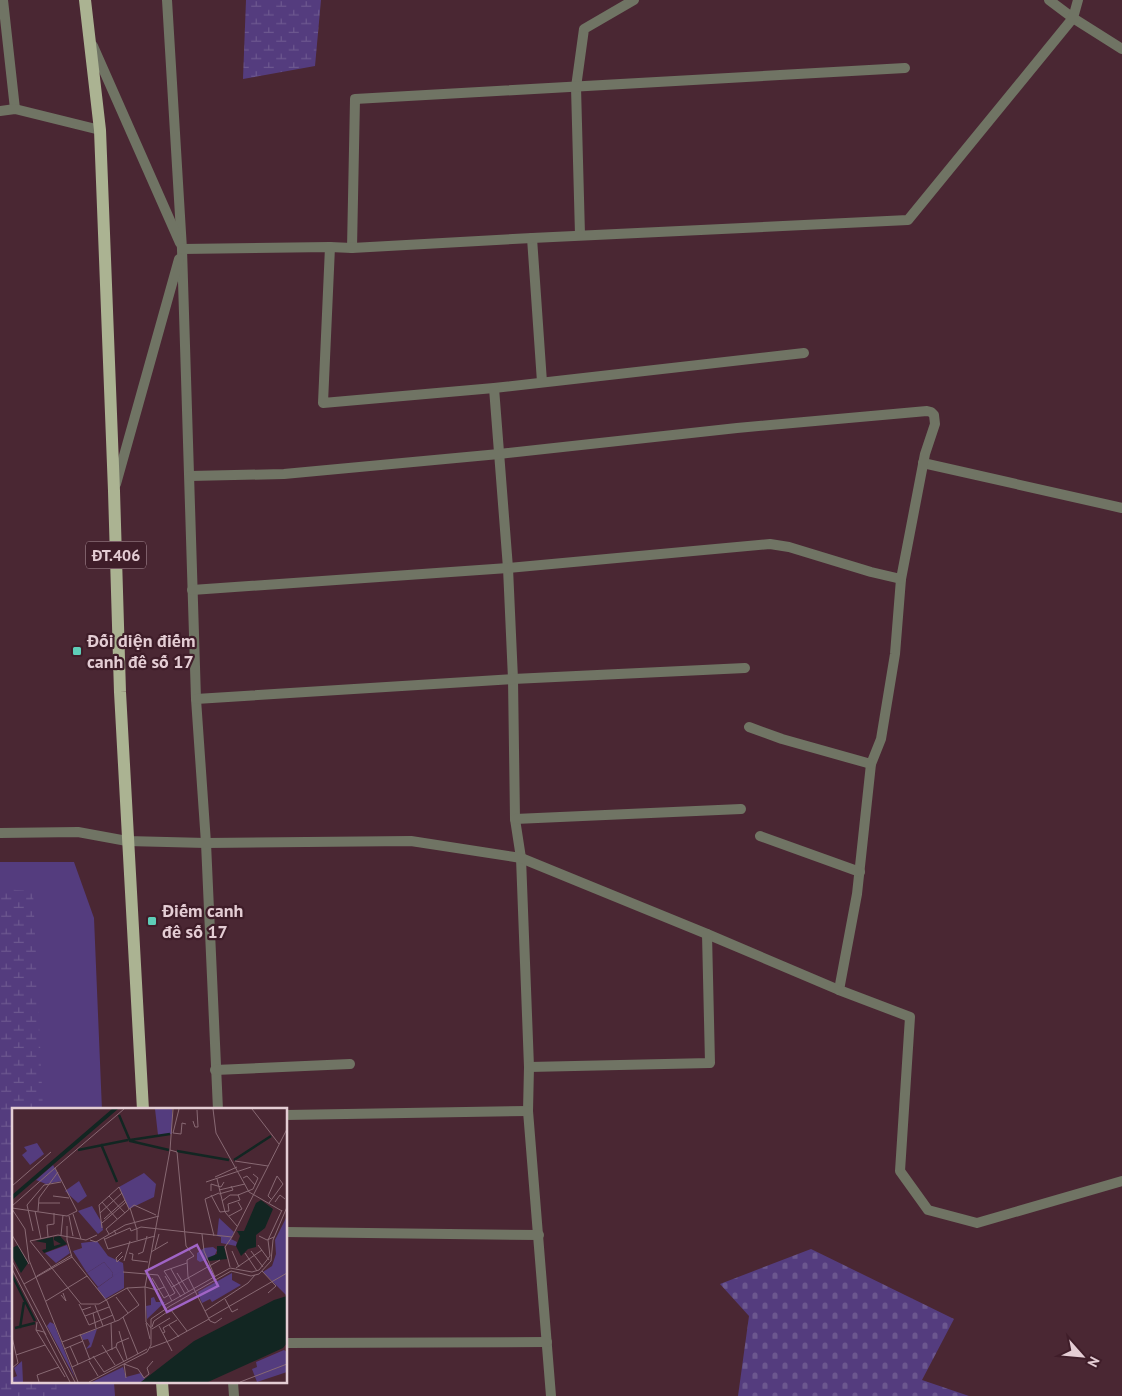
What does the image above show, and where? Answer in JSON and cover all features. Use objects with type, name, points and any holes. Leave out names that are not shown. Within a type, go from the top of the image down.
[{"type":"main road","name":"ĐT.406","points":[[85,0],[100,130],[114,491],[119,683],[143,1108]]},
{"type":"street","points":[[3,0],[15,109]]},
{"type":"street","points":[[167,0],[182,249],[196,699],[206,842],[218,1108]]},
{"type":"street","points":[[580,236],[576,88],[584,29],[634,0]]},
{"type":"street","points":[[1049,0],[1073,18],[1122,49]]},
{"type":"street","points":[[182,249],[352,248],[908,220],[1073,18],[1078,0]]},
{"type":"street","points":[[90,38],[182,249],[114,491]]},
{"type":"street","points":[[352,248],[355,99],[905,68]]},
{"type":"street","points":[[0,111],[15,109],[100,130]]},
{"type":"street","points":[[532,238],[542,382]]},
{"type":"street","points":[[330,247],[323,403],[494,388],[804,353]]},
{"type":"street","points":[[494,388],[508,568],[513,679],[514,819],[521,858],[529,1067],[528,1111],[551,1396]]},
{"type":"street","points":[[190,476],[284,474],[499,454],[737,428],[931,412],[934,415],[935,424],[923,463],[900,579],[895,654],[881,739],[871,764],[857,894],[839,990]]},
{"type":"street","points":[[923,463],[1122,508]]},
{"type":"street","points":[[192,590],[508,568],[770,544],[789,547],[900,579]]},
{"type":"street","points":[[196,699],[513,679],[745,668]]},
{"type":"street","points":[[749,727],[782,739],[871,764]]},
{"type":"street","points":[[514,819],[741,809]]},
{"type":"street","points":[[0,833],[78,832],[127,841],[412,841],[521,858],[839,990],[910,1017],[900,1171],[928,1210],[977,1223],[1122,1181]]},
{"type":"street","points":[[760,836],[860,872]]},
{"type":"street","points":[[529,1067],[710,1063],[708,934]]},
{"type":"street","points":[[215,1070],[350,1064]]},
{"type":"street","points":[[288,1115],[528,1111]]},
{"type":"street","points":[[288,1232],[539,1235]]},
{"type":"street","points":[[288,1343],[547,1342]]},
{"type":"green space","points":[[246,0],[321,0],[315,66],[243,79]]},
{"type":"green space","points":[[0,862],[74,862],[94,918],[102,1108],[12,1108],[12,1384],[114,1384],[115,1396],[0,1396]]},
{"type":"green space","points":[[0,889],[33,891],[43,1108],[12,1108],[12,1384],[56,1384],[57,1396],[0,1396]]},
{"type":"green space","points":[[811,1249],[954,1319],[922,1380],[969,1396],[738,1396],[749,1316],[720,1284]]},
{"type":"place","name":"Đối diện điếm canh đê số 17","points":[[77,651]]},
{"type":"place","name":"Điếm canh đê số 17","points":[[152,921]]}]
